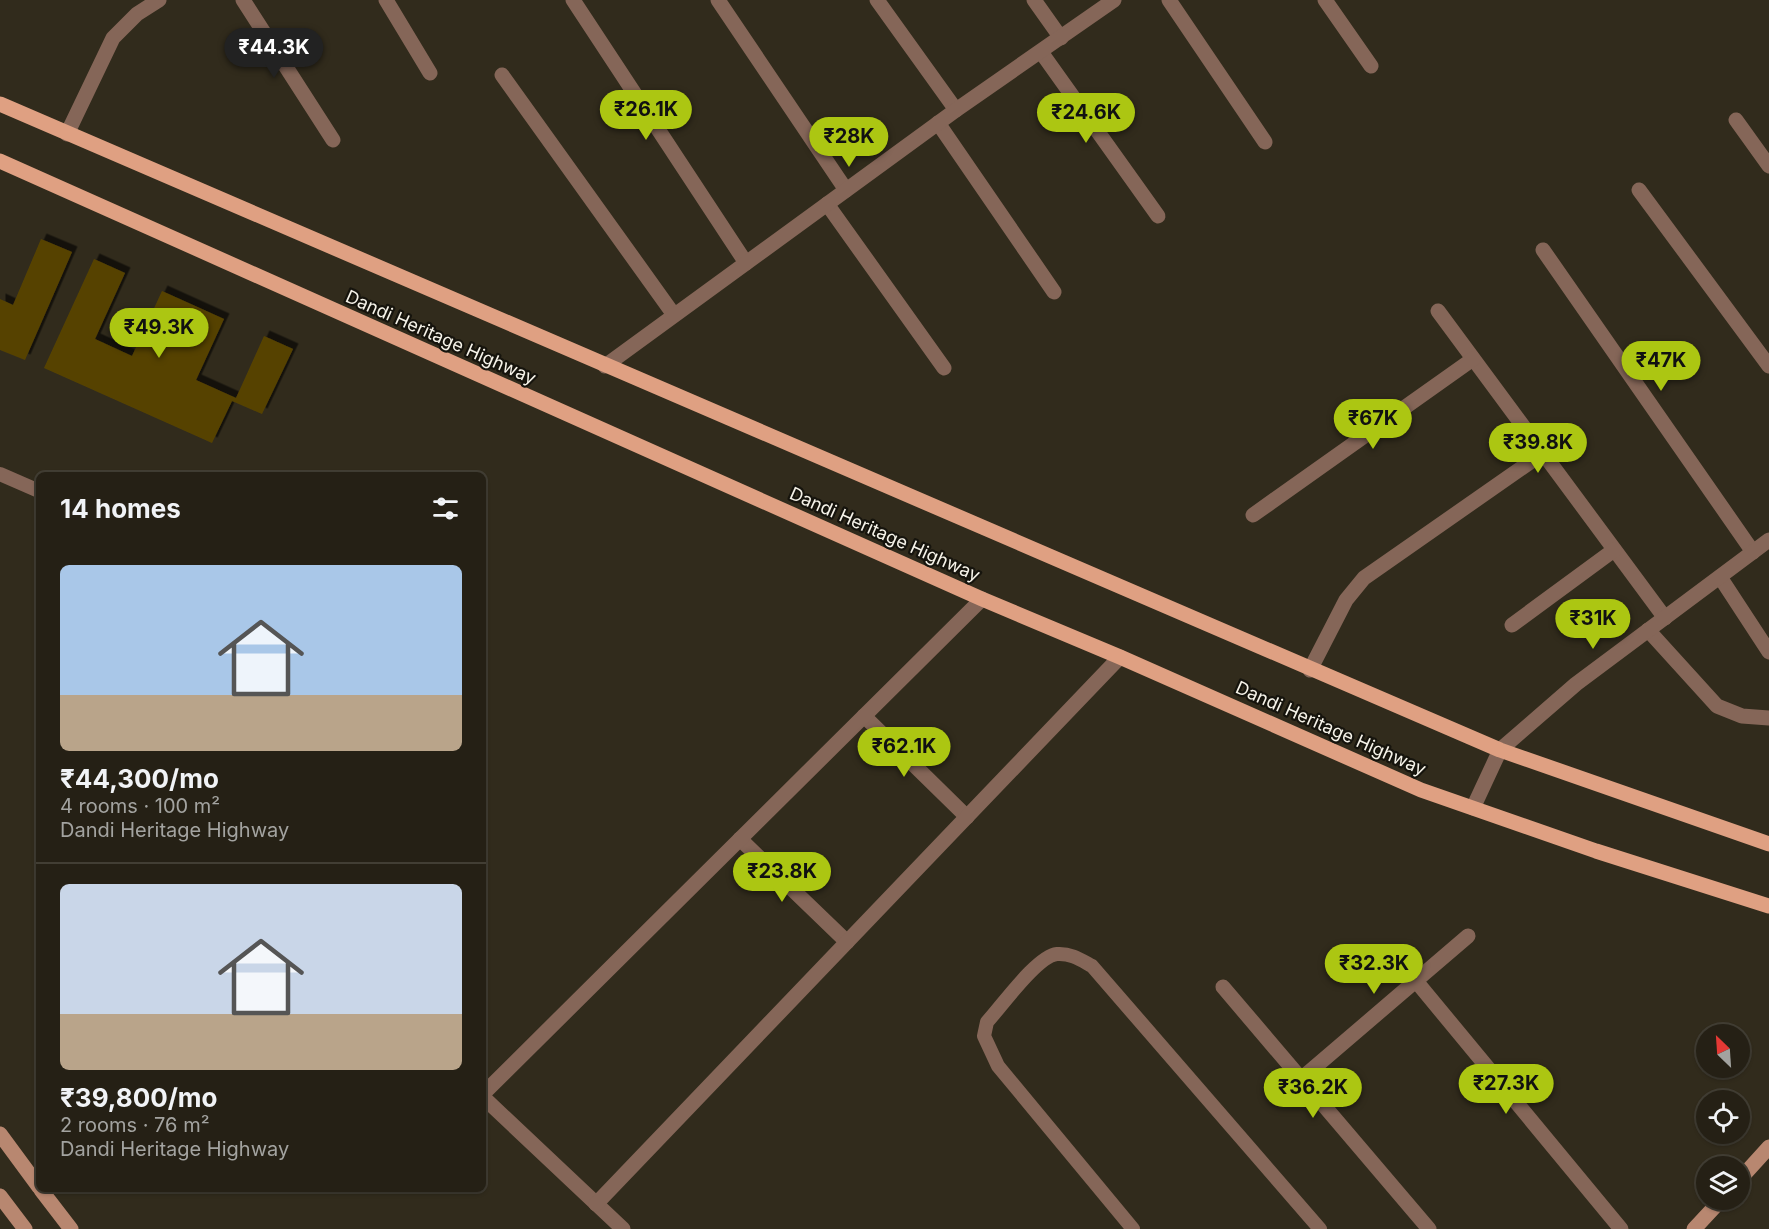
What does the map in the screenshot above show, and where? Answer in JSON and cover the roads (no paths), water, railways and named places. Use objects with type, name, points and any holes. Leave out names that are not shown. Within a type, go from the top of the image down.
[{"type":"main road","name":"Dandi Heritage Highway","points":[[0,104],[1500,750],[1769,844]]},
{"type":"main road","name":"Dandi Heritage Highway","points":[[0,161],[982,599],[1421,789],[1769,906]]},
{"type":"street","points":[[67,134],[113,38],[137,14],[159,0]]},
{"type":"street","points":[[243,0],[333,140]]},
{"type":"street","points":[[386,0],[430,73]]},
{"type":"street","points":[[573,0],[746,263]]},
{"type":"street","points":[[718,0],[846,190]]},
{"type":"street","points":[[877,0],[956,111]]},
{"type":"street","points":[[1034,0],[1061,38]]},
{"type":"street","points":[[605,366],[938,123],[1114,0]]},
{"type":"street","points":[[1169,0],[1265,142]]},
{"type":"street","points":[[1325,0],[1371,66]]},
{"type":"street","points":[[1041,52],[1158,216]]},
{"type":"street","points":[[502,75],[674,315]]},
{"type":"street","points":[[1736,120],[1769,166]]},
{"type":"street","points":[[938,123],[1054,292]]},
{"type":"street","points":[[1639,190],[1769,366]]},
{"type":"street","points":[[827,204],[944,368]]},
{"type":"street","points":[[1543,250],[1753,552]]},
{"type":"street","points":[[1438,311],[1665,618]]},
{"type":"street","points":[[1253,515],[1473,359]]},
{"type":"street","points":[[1310,670],[1346,600],[1364,578],[1542,453]]},
{"type":"street","points":[[1473,808],[1500,750],[1576,684],[1769,540]]},
{"type":"street","points":[[1512,625],[1614,550]]},
{"type":"street","points":[[1720,577],[1769,652]]},
{"type":"street","points":[[486,1092],[982,599]]},
{"type":"street","points":[[1648,630],[1717,706],[1742,716],[1769,718]]},
{"type":"street","points":[[596,1204],[1120,657]]},
{"type":"street","points":[[864,716],[967,817]]},
{"type":"street","points":[[740,839],[847,942]]},
{"type":"street","points":[[1301,1079],[1468,936]]},
{"type":"street","points":[[1416,981],[1621,1229]]},
{"type":"street","points":[[1223,987],[1429,1229]]},
{"type":"street","points":[[486,1098],[623,1229]]},
{"type":"street","points":[[0,1134],[36,1183]]},
{"type":"street","points":[[1750,1169],[1768,1152]]},
{"type":"street","points":[[43,1192],[70,1229]]},
{"type":"street","points":[[0,1196],[25,1229]]},
{"type":"street","points":[[1694,1229],[1712,1210]]},
{"type":"lane","points":[[0,474],[36,490]]},
{"type":"lane","points":[[1133,1229],[998,1066],[984,1036],[987,1022],[1041,962],[1055,954],[1074,956],[1092,966],[1320,1229]]}]
